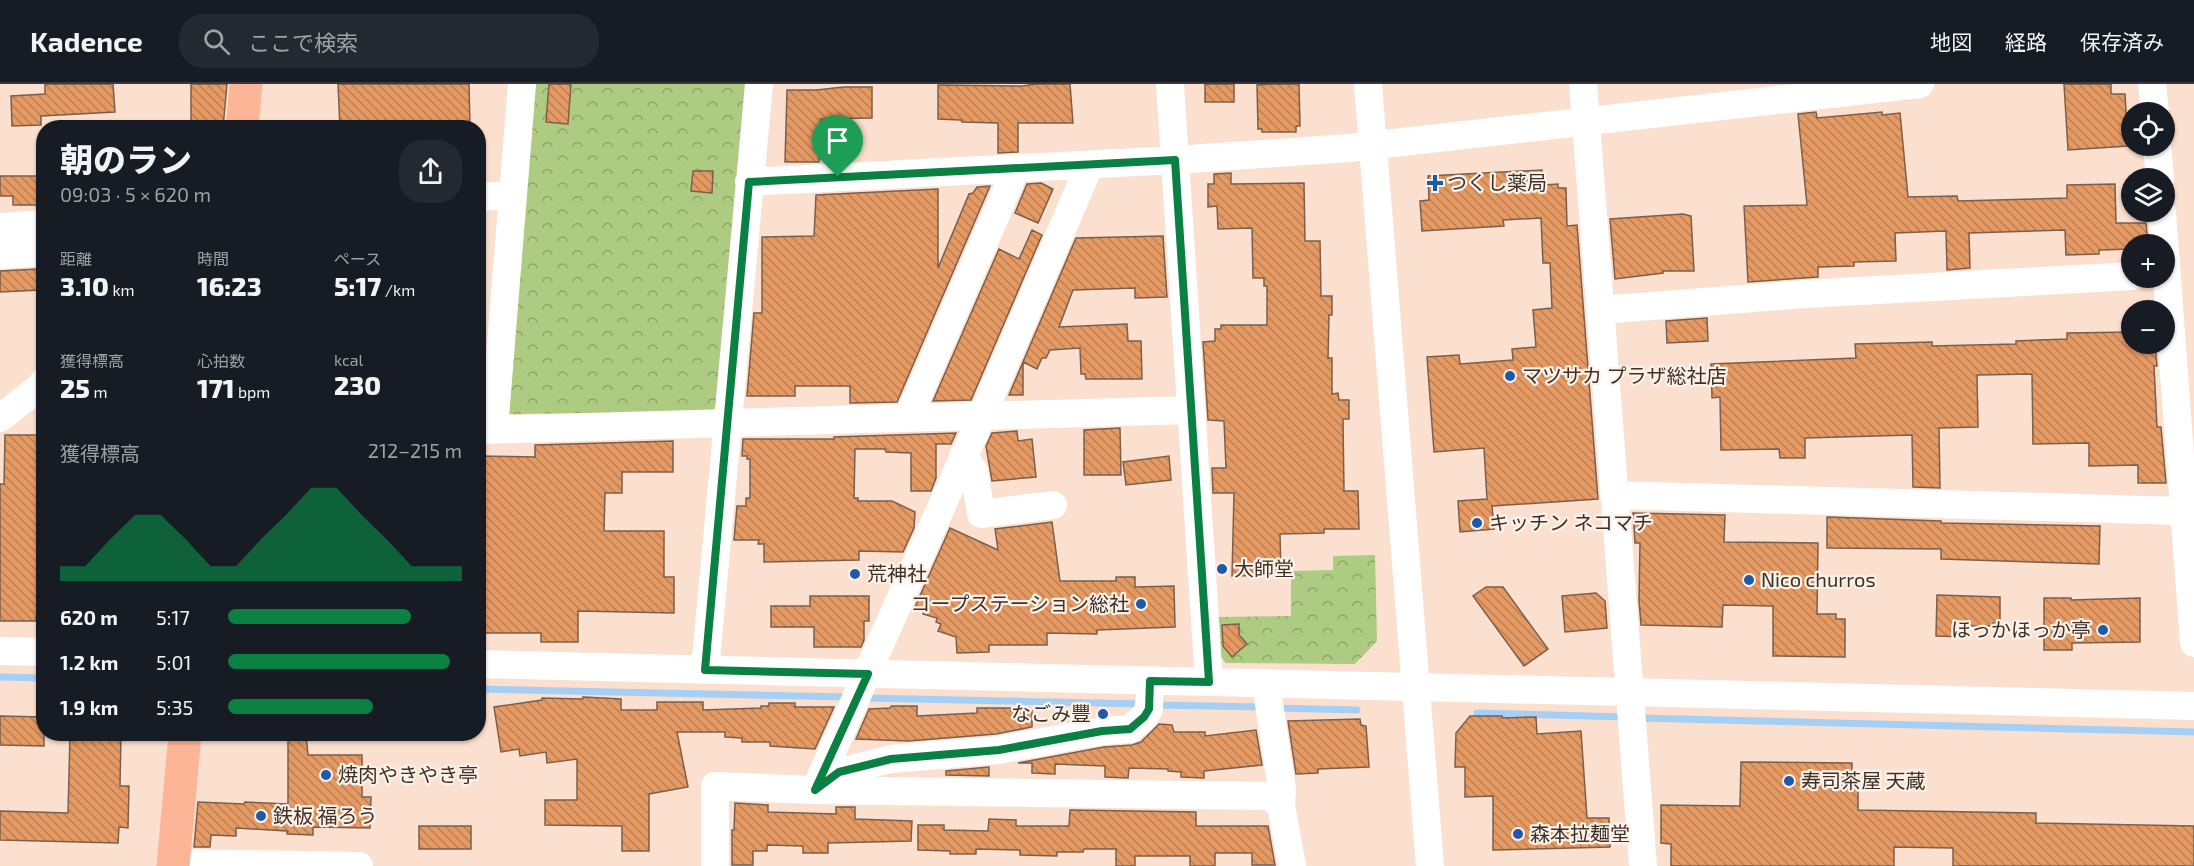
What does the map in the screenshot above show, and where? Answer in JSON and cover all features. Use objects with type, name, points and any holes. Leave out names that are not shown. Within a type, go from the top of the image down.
[{"type":"main road","points":[[243,120],[246,84]]},
{"type":"main road","points":[[173,864],[184,741]]},
{"type":"street","points":[[522,84],[513,195],[486,430],[1191,410]]},
{"type":"street","points":[[705,670],[759,84]]},
{"type":"street","points":[[1170,84],[1209,682]]},
{"type":"street","points":[[1368,84],[1430,866]]},
{"type":"street","points":[[1583,84],[1642,866]]},
{"type":"street","points":[[749,182],[1175,160],[1372,146],[1920,84]]},
{"type":"street","points":[[2152,84],[2154,102]]},
{"type":"street","points":[[815,790],[982,416],[1090,164]]},
{"type":"street","points":[[908,418],[1016,168]]},
{"type":"street","points":[[486,197],[513,195]]},
{"type":"street","points":[[0,226],[36,224]]},
{"type":"street","points":[[0,255],[36,253]]},
{"type":"street","points":[[1600,310],[1817,294],[2121,277]]},
{"type":"street","points":[[2167,288],[2194,643]]},
{"type":"street","points":[[0,418],[36,390]]},
{"type":"street","points":[[963,456],[974,471],[981,514],[1053,505]]},
{"type":"street","points":[[1614,495],[2183,511]]},
{"type":"street","points":[[0,651],[36,652]]},
{"type":"street","points":[[486,664],[705,670],[860,690],[1150,697],[1209,682],[1268,700],[1415,688],[1631,709],[2194,706]]},
{"type":"street","points":[[815,790],[839,772],[891,759],[999,750],[1102,731],[1130,729],[1144,717],[1150,697]]},
{"type":"street","points":[[1268,700],[1282,789],[1281,805],[1292,866]]},
{"type":"street","points":[[715,866],[716,786],[815,790],[1269,796],[1281,805]]},
{"type":"street","points":[[173,864],[344,866]]},
{"type":"green space","points":[[534,84],[749,84],[722,403],[711,412],[509,414]]},
{"type":"green space","points":[[1375,555],[1377,641],[1355,664],[1226,663],[1216,652],[1216,617],[1291,616],[1291,571],[1333,570],[1333,556]]},
{"type":"building","points":[[45,84],[113,84],[115,112],[41,116],[41,120],[36,120],[36,125],[12,126],[11,96],[45,94]]},
{"type":"building","points":[[191,84],[227,84],[224,120],[191,120]]},
{"type":"building","points":[[338,84],[469,84],[470,120],[340,120]]},
{"type":"building","points":[[549,84],[571,84],[568,124],[546,122]]},
{"type":"building","points":[[1070,84],[1073,123],[1018,123],[1018,152],[998,153],[998,123],[938,119],[938,85],[1022,86]]},
{"type":"building","points":[[1205,84],[1234,84],[1234,102],[1205,102]]},
{"type":"building","points":[[1299,84],[1300,126],[1296,126],[1296,132],[1262,132],[1262,129],[1258,129],[1257,85]]},
{"type":"building","points":[[2064,84],[2111,84],[2111,94],[2125,94],[2125,102],[2121,102],[2121,146],[2068,150]]},
{"type":"building","points":[[872,87],[872,118],[821,119],[819,162],[785,162],[787,90]]},
{"type":"building","points":[[1816,112],[1817,118],[1882,112],[1882,115],[1900,113],[1908,197],[1957,196],[1958,201],[2067,198],[2067,185],[2115,184],[2116,223],[2146,223],[2147,234],[2121,234],[2121,249],[2099,250],[2099,254],[2066,255],[2065,230],[1969,233],[1970,268],[1947,270],[1946,231],[1895,233],[1896,261],[1854,262],[1854,266],[1818,267],[1818,277],[1748,282],[1744,206],[1807,205],[1798,114]]},
{"type":"building","points":[[1542,170],[1543,185],[1558,184],[1558,188],[1566,188],[1567,226],[1577,225],[1598,499],[1492,506],[1494,529],[1460,532],[1458,501],[1487,499],[1484,448],[1434,452],[1427,357],[1459,355],[1460,364],[1513,360],[1512,349],[1536,347],[1533,310],[1552,308],[1550,263],[1543,263],[1541,218],[1503,220],[1504,226],[1422,231],[1420,201],[1429,200],[1428,176]]},
{"type":"building","points":[[693,171],[713,171],[712,193],[691,191]]},
{"type":"building","points":[[1231,173],[1231,184],[1304,183],[1305,241],[1320,241],[1321,296],[1332,296],[1328,358],[1332,358],[1332,394],[1338,393],[1339,400],[1349,400],[1349,419],[1343,419],[1344,491],[1358,491],[1359,529],[1324,529],[1324,533],[1280,534],[1281,575],[1232,576],[1234,493],[1213,493],[1212,468],[1226,468],[1224,421],[1208,420],[1203,342],[1215,341],[1215,329],[1221,329],[1221,325],[1267,325],[1267,286],[1264,286],[1264,278],[1253,278],[1252,228],[1218,229],[1217,206],[1208,207],[1208,184],[1214,184],[1214,174]]},
{"type":"building","points":[[0,176],[36,176],[36,205],[13,205],[13,196],[0,196]]},
{"type":"building","points":[[1041,183],[1053,189],[1038,223],[1015,213],[1027,184]]},
{"type":"building","points":[[990,186],[897,402],[850,403],[850,386],[795,386],[795,396],[747,396],[754,313],[762,313],[762,237],[814,236],[816,195],[938,189],[938,268],[969,194],[973,193],[977,187]]},
{"type":"building","points":[[1683,214],[1691,216],[1694,271],[1663,271],[1663,273],[1615,279],[1610,219]]},
{"type":"building","points":[[1032,230],[1042,235],[971,400],[933,401],[999,249],[1019,259]]},
{"type":"building","points":[[1163,236],[1167,297],[1135,298],[1135,288],[1073,290],[1059,327],[1127,324],[1128,341],[1141,341],[1142,379],[1086,379],[1085,374],[1081,374],[1080,348],[1050,350],[1046,358],[1042,358],[1037,369],[1023,362],[1076,238]]},
{"type":"building","points":[[36,269],[36,290],[0,292],[0,271]]},
{"type":"building","points":[[1707,318],[1708,341],[1667,343],[1666,321]]},
{"type":"building","points":[[2121,332],[2121,354],[2156,354],[2157,366],[2154,366],[2157,427],[2161,427],[2166,483],[2138,483],[2138,465],[2089,466],[2089,443],[2033,444],[2032,374],[1977,375],[1978,427],[1939,428],[1940,488],[1913,487],[1912,435],[1805,438],[1805,458],[1780,458],[1779,449],[1721,450],[1720,397],[1712,398],[1711,364],[1856,358],[1855,344],[1932,342],[1932,346],[2016,344],[2016,341],[2067,339],[2067,333]]},
{"type":"building","points":[[1023,362],[1023,395],[1009,395]]},
{"type":"building","points":[[1120,428],[1121,475],[1084,475],[1084,430]]},
{"type":"building","points":[[1017,431],[1018,441],[1032,439],[1036,477],[992,481],[986,446],[992,433]]},
{"type":"building","points":[[956,433],[951,444],[936,444],[936,478],[931,491],[911,491],[911,453],[886,452],[885,449],[855,449],[854,498],[858,498],[858,501],[892,501],[915,512],[914,528],[903,552],[859,551],[859,560],[764,562],[764,544],[758,544],[759,540],[734,540],[737,506],[746,506],[746,498],[750,498],[750,459],[742,456],[743,439],[834,439],[834,437]]},
{"type":"building","points":[[5,435],[36,435],[36,621],[0,621],[0,484],[4,484]]},
{"type":"building","points":[[673,441],[673,472],[622,472],[622,493],[605,493],[604,531],[664,531],[664,577],[674,577],[674,613],[578,611],[578,642],[541,642],[541,633],[486,633],[486,456],[535,457],[535,445]]},
{"type":"building","points":[[1169,456],[1171,480],[1126,485],[1123,462]]},
{"type":"building","points":[[1633,513],[1725,515],[1724,542],[1818,543],[1817,614],[1836,614],[1836,619],[1845,619],[1845,657],[1773,656],[1773,606],[1723,605],[1722,627],[1641,625],[1640,543],[1635,543]]},
{"type":"building","points":[[1827,517],[1941,521],[1941,523],[2100,526],[2099,564],[1941,559],[1941,549],[1827,548]]},
{"type":"building","points":[[1052,522],[1060,581],[1116,581],[1116,577],[1135,577],[1135,587],[1174,586],[1175,627],[1097,630],[1097,634],[1047,633],[1047,645],[989,645],[989,652],[957,653],[956,637],[938,631],[941,624],[936,622],[937,618],[923,614],[924,610],[915,607],[950,528],[998,550],[995,529]]},
{"type":"building","points":[[1486,587],[1503,587],[1548,649],[1524,666],[1473,596]]},
{"type":"building","points":[[1596,593],[1605,601],[1607,628],[1565,632],[1562,596]]},
{"type":"building","points":[[1937,595],[2000,597],[2000,623],[1993,623],[1993,626],[1966,626],[1966,637],[1936,636]]},
{"type":"building","points":[[810,596],[869,596],[869,621],[864,621],[864,640],[861,647],[814,647],[814,627],[771,627],[771,606],[810,606]]},
{"type":"building","points":[[2044,598],[2071,598],[2071,600],[2140,598],[2140,642],[2072,643],[2072,650],[2044,650]]},
{"type":"building","points":[[1239,624],[1239,635],[1247,644],[1232,657],[1223,646],[1222,625]]},
{"type":"building","points":[[583,697],[621,699],[621,710],[657,710],[657,702],[703,702],[703,710],[761,708],[761,706],[769,706],[769,703],[795,703],[795,707],[834,707],[815,749],[770,746],[770,742],[742,742],[742,738],[725,737],[725,732],[677,732],[688,787],[649,794],[649,851],[622,851],[622,826],[545,825],[545,800],[577,800],[577,759],[547,763],[546,752],[520,756],[519,749],[501,752],[494,707],[542,700],[542,698],[583,699]]},
{"type":"building","points":[[891,706],[917,706],[917,716],[977,713],[977,708],[1011,708],[1011,711],[1032,711],[1032,727],[996,734],[908,741],[856,739],[869,709],[890,708]]},
{"type":"building","points":[[0,716],[36,717],[36,741],[44,741],[44,746],[0,745]]},
{"type":"building","points":[[1470,716],[1536,717],[1537,734],[1581,731],[1587,818],[1609,818],[1610,847],[1493,850],[1493,796],[1465,797],[1465,767],[1455,767],[1456,733]]},
{"type":"building","points":[[1360,719],[1361,725],[1366,726],[1369,767],[1318,769],[1318,773],[1296,774],[1288,721]]},
{"type":"building","points":[[1159,724],[1172,725],[1174,732],[1205,732],[1205,736],[1256,730],[1262,765],[1204,771],[1204,778],[1181,777],[1181,772],[1168,771],[1168,769],[1129,768],[1128,778],[1105,777],[1105,766],[1055,764],[1055,774],[1032,773],[1032,763],[1018,763],[1104,747],[1132,745],[1141,742]]},
{"type":"building","points":[[70,741],[121,741],[120,786],[129,786],[128,828],[119,827],[118,843],[0,840],[0,811],[68,813]]},
{"type":"building","points":[[288,741],[307,741],[308,755],[362,755],[362,797],[371,797],[370,828],[313,827],[313,835],[236,828],[236,836],[211,835],[210,847],[194,847],[198,802],[288,804]]},
{"type":"building","points":[[1741,762],[1852,763],[1852,786],[1858,786],[1858,810],[2036,813],[2036,823],[2194,826],[2194,866],[1953,866],[1953,848],[1894,847],[1894,866],[1671,866],[1671,844],[1661,843],[1661,805],[1740,806]]},
{"type":"building","points":[[989,767],[989,776],[946,775],[946,771]]},
{"type":"building","points":[[735,803],[768,805],[768,812],[836,814],[836,807],[855,807],[855,819],[912,821],[911,841],[828,843],[828,853],[803,853],[803,846],[767,845],[767,851],[753,851],[753,865],[732,865]]},
{"type":"building","points":[[1070,810],[1196,812],[1196,826],[1268,826],[1275,865],[1252,865],[1252,853],[1215,853],[1215,866],[1190,866],[1190,856],[1135,856],[1135,866],[1116,866],[1116,849],[1057,852],[1057,856],[1020,855],[1020,850],[976,849],[976,854],[950,854],[950,851],[918,850],[918,825],[944,825],[944,830],[988,831],[989,819],[1016,820],[1016,826],[1069,826]]},
{"type":"building","points":[[419,826],[471,826],[471,849],[419,849]]},
{"type":"waterway","points":[[0,677],[36,678]]},
{"type":"waterway","points":[[486,689],[848,697]]},
{"type":"waterway","points":[[865,698],[1142,704]]},
{"type":"waterway","points":[[1156,705],[1262,707]]},
{"type":"waterway","points":[[1276,708],[1357,710]]},
{"type":"waterway","points":[[1477,713],[1625,717]]},
{"type":"waterway","points":[[1639,718],[2194,732]]},
{"type":"place","name":"つくし薬局","points":[[1435,183]]},
{"type":"place","name":"マツサカ プラザ総社店","points":[[1510,376]]},
{"type":"place","name":"キッチン ネコマチ","points":[[1477,523]]},
{"type":"place","name":"大師堂","points":[[1222,569]]},
{"type":"place","name":"荒神社","points":[[855,574]]},
{"type":"place","name":"Nico churros","points":[[1749,580]]},
{"type":"place","name":"コープステーション総社","points":[[1141,604]]},
{"type":"place","name":"ほっかほっか亭","points":[[2103,630]]},
{"type":"place","name":"なごみ豐","points":[[1103,714]]},
{"type":"place","name":"焼肉やきやき亭","points":[[326,775]]},
{"type":"place","name":"寿司茶屋 天蔵","points":[[1789,781]]},
{"type":"place","name":"鉄板 福ろう","points":[[261,816]]},
{"type":"place","name":"森本拉麺堂","points":[[1518,834]]},
{"type":"route","points":[[1175,160],[1209,682],[1150,681],[1149,709],[1144,717],[1130,729],[1102,731],[999,750],[891,759],[839,772],[815,790],[868,674],[705,670],[749,182],[838,177],[1175,160]]}]
